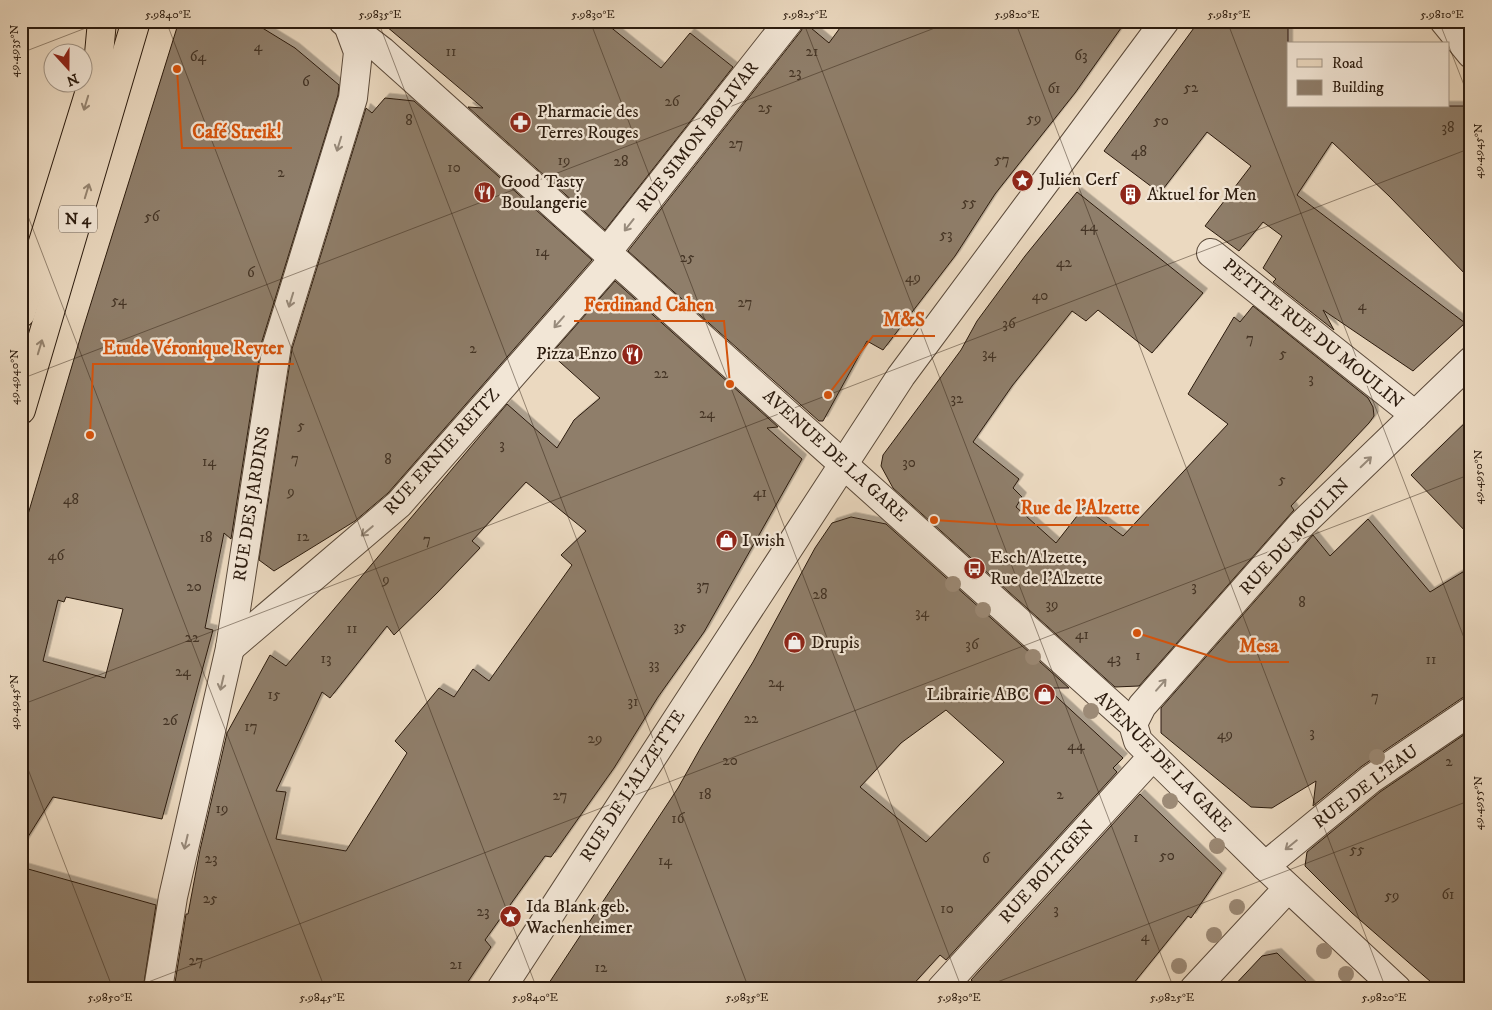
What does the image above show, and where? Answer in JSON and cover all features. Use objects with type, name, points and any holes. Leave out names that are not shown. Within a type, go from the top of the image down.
[{"type":"main road","name":"N 4","points":[[21,313],[98,65],[102,21]]},
{"type":"main road","name":"N 4","points":[[21,410],[136,25]]},
{"type":"street","name":"RUE SIMON BOLIVAR","points":[[611,256],[789,21]]},
{"type":"street","name":"RUE DE L'ALZETTE","points":[[501,989],[901,376],[1165,21]]},
{"type":"street","points":[[1444,21],[1471,54]]},
{"type":"street","name":"AVENUE DE LA GARE","points":[[347,22],[382,51],[844,463],[1133,724],[1138,741],[1152,756],[1288,888],[1397,989]]},
{"type":"street","name":"RUE DES JARDINS","points":[[158,989],[174,897],[230,648],[277,345],[353,98],[358,52],[347,22]]},
{"type":"street","name":"PETITE RUE DU MOULIN","points":[[1211,252],[1415,415]]},
{"type":"street","name":"RUE ERNIE REITZ","points":[[230,648],[399,504],[611,256]]},
{"type":"street","name":"RUE DU MOULIN","points":[[1133,724],[1142,706],[1302,524],[1471,361]]},
{"type":"street","name":"RUE DE L'EAU","points":[[1265,866],[1371,779],[1471,711]]},
{"type":"street","name":"RUE BOLTGEN","points":[[941,989],[1152,756]]},
{"type":"street","points":[[1194,989],[1288,888]]},
{"type":"building","points":[[179,21],[251,21],[295,48],[339,85],[338,95],[262,341],[231,539],[224,533],[205,628],[213,630],[162,819],[53,797],[21,848],[21,538],[82,332]],"holes":[[[66,597],[123,609],[105,678],[43,661],[58,600],[64,602]]]},
{"type":"building","points":[[380,21],[603,21],[661,68],[690,33],[733,67],[605,230],[468,107],[483,108]]},
{"type":"building","points":[[845,21],[1126,21],[1075,93],[995,194],[955,256],[883,350],[867,341],[823,421],[819,421],[628,251],[801,31],[805,23],[829,43]]},
{"type":"building","points":[[1199,21],[1288,21],[1287,108],[1450,108],[1450,106],[1471,106],[1471,280],[1389,196],[1332,142],[1297,195],[1465,323],[1413,371],[1323,310],[1334,330],[1273,282],[1276,279],[1263,268],[1282,236],[1263,222],[1239,251],[1205,226],[1251,166],[1207,132],[1160,193],[1104,151]]},
{"type":"building","points":[[385,98],[414,101],[592,260],[388,493],[355,521],[274,571],[259,560],[292,349],[366,108],[372,113]]},
{"type":"building","points":[[1077,192],[1203,293],[1152,353],[1098,310],[1086,321],[1072,311],[1012,386],[973,442],[1019,479],[1013,488],[1022,497],[1016,507],[1056,543],[1084,507],[1123,536],[1228,424],[1188,394],[1234,317],[1240,322],[1253,306],[1368,398],[1373,407],[1374,416],[1369,423],[1291,506],[1294,510],[1139,686],[1115,687],[893,488],[881,466],[883,455],[961,350],[977,321],[1025,256]]},
{"type":"building","points":[[615,281],[778,427],[767,428],[802,459],[704,632],[658,697],[614,768],[551,857],[545,856],[485,940],[491,947],[463,989],[174,989],[186,914],[188,914],[200,850],[227,733],[270,655],[286,666],[507,404],[557,448],[574,420],[600,398],[551,354]],"holes":[[[526,482],[586,531],[561,555],[572,565],[489,681],[473,669],[454,697],[439,688],[395,741],[407,753],[346,851],[276,839],[286,792],[276,791],[322,692],[330,698],[387,626],[394,635],[437,593],[480,548],[472,541]]]},
{"type":"building","points":[[1471,417],[1471,537],[1411,475]]},
{"type":"building","points":[[851,517],[886,524],[1069,688],[1047,688],[1123,758],[1113,768],[1117,772],[946,960],[940,955],[909,989],[545,989],[678,788],[753,662],[815,548],[832,523]],"holes":[[[946,710],[1004,762],[926,842],[860,787],[901,743]]]},
{"type":"building","points":[[1368,519],[1430,592],[1471,567],[1471,696],[1462,698],[1362,766],[1313,806],[1316,781],[1272,808],[1251,807],[1161,733],[1161,708],[1313,535],[1330,556]]},
{"type":"building","points":[[1471,730],[1471,989],[1439,989],[1352,913],[1305,866],[1307,852],[1380,792]]},
{"type":"building","points":[[1140,794],[1222,873],[1191,918],[1188,916],[1129,989],[982,989],[971,980]]},
{"type":"building","points":[[21,867],[156,905],[143,989],[21,989]]},
{"type":"building","points":[[1277,953],[1314,989],[1231,989],[1262,956]]},
{"type":"place","name":"Café Streik!","points":[[177,69]]},
{"type":"place","name":"Pharmacie des Terres Rouges","points":[[521,122]]},
{"type":"place","name":"Julien Cerf","points":[[1023,180]]},
{"type":"place","name":"Good Tasty Boulangerie","points":[[485,192]]},
{"type":"place","name":"Aktuel for Men","points":[[1131,195]]},
{"type":"place","name":"Pizza Enzo","points":[[633,354]]},
{"type":"place","name":"Ferdinand Cahen","points":[[730,384]]},
{"type":"place","name":"M&S","points":[[828,395]]},
{"type":"place","name":"Etude Véronique Reyter","points":[[90,435]]},
{"type":"place","name":"Rue de l'Alzette","points":[[934,520]]},
{"type":"place","name":"I wish","points":[[726,541]]},
{"type":"place","name":"Esch/Alzette, Rue de l’Alzette","points":[[974,568]]},
{"type":"place","name":"Mesa","points":[[1137,633]]},
{"type":"place","name":"Drupis","points":[[795,643]]},
{"type":"place","name":"Librairie ABC","points":[[1045,695]]},
{"type":"place","name":"Ida Blank geb. Wachenheimer","points":[[510,917]]}]
